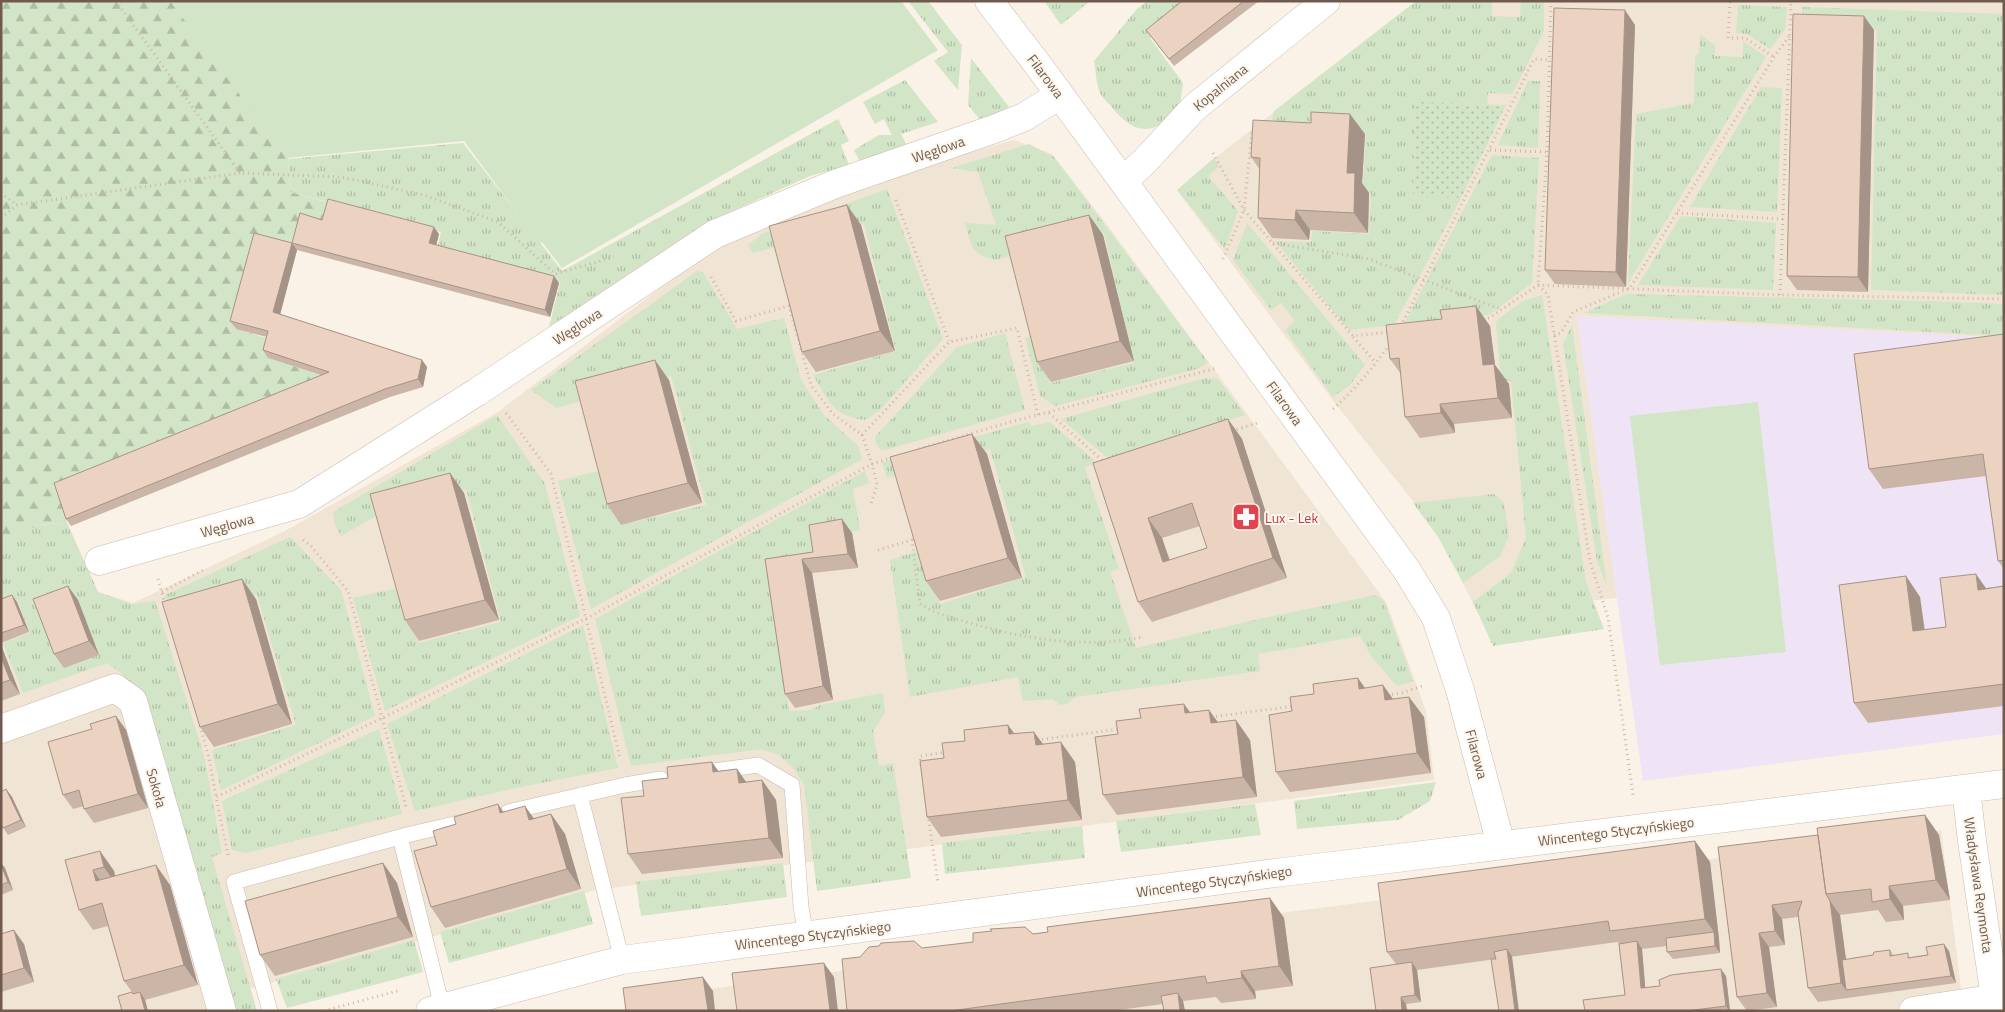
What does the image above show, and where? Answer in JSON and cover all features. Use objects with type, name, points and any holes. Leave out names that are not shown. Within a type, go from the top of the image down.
[{"type":"street","name":"Filarowa","points":[[989,1],[1060,95],[1406,569],[1436,618],[1460,690],[1501,845]]},
{"type":"street","name":"Kopalniana","points":[[1123,181],[1144,162],[1194,108],[1326,1]]},
{"type":"street","name":"Węglowa","points":[[99,562],[299,504],[486,386],[715,234],[835,184],[997,128],[1024,117],[1060,95]]},
{"type":"street","name":"Sokoła","points":[[1,729],[115,688],[133,701],[222,1011]]},
{"type":"street","name":"Wincentego Styczyńskiego","points":[[436,1009],[485,1003],[622,960],[1501,845],[2004,784]]},
{"type":"street","name":"Władysława Reymonta","points":[[1966,789],[1972,841],[1999,1002]]},
{"type":"street","points":[[1913,1011],[1999,1002]]},
{"type":"lane","points":[[270,1011],[234,882],[400,837],[580,795],[625,785],[758,764],[792,785],[801,907],[806,936]]},
{"type":"lane","points":[[580,795],[622,960]]},
{"type":"lane","points":[[400,837],[436,1009]]},
{"type":"path","points":[[116,1],[240,173]]},
{"type":"path","points":[[1551,1],[1547,152],[1538,285],[1548,295],[1590,561],[1608,618],[1633,797]]},
{"type":"path","points":[[1780,296],[1791,1]]},
{"type":"path","points":[[1730,2],[1728,38],[1745,38],[1774,57]]},
{"type":"path","points":[[1554,335],[1561,333],[1573,312],[1630,288],[1774,57],[1790,35]]},
{"type":"path","points":[[1399,331],[1534,59],[1549,60]]},
{"type":"path","points":[[1222,261],[1244,210],[1253,122]]},
{"type":"path","points":[[1490,150],[1547,152]]},
{"type":"path","points":[[1212,153],[1244,210],[1376,364]]},
{"type":"path","points":[[1,218],[17,205],[240,173],[341,177],[424,195],[498,222],[555,274],[622,253]]},
{"type":"path","points":[[893,192],[949,342]]},
{"type":"path","points":[[1,193],[17,205]]},
{"type":"path","points":[[1677,213],[1783,219]]},
{"type":"path","points":[[1273,243],[1369,259],[1500,310]]},
{"type":"path","points":[[707,268],[736,321],[789,306],[811,385],[833,414],[862,435],[877,485],[871,504]]},
{"type":"path","points":[[1480,320],[1489,318],[1538,285],[1780,296],[2004,299]]},
{"type":"path","points":[[862,435],[949,342],[1017,328],[1038,415]]},
{"type":"path","points":[[1353,336],[1408,330]]},
{"type":"path","points":[[1333,409],[1352,392],[1376,364],[1393,339]]},
{"type":"path","points":[[918,450],[1010,422],[1222,366]]},
{"type":"path","points":[[486,386],[552,474],[625,785]]},
{"type":"path","points":[[1048,412],[1106,463]]},
{"type":"path","points":[[1224,434],[1261,422]]},
{"type":"path","points":[[216,797],[587,618],[872,464],[900,455]]},
{"type":"path","points":[[298,536],[311,546],[348,592],[404,800]]},
{"type":"path","points":[[878,550],[912,540],[920,604],[934,613],[999,632],[1074,643],[1119,642],[1143,637]]},
{"type":"path","points":[[150,547],[167,611]]},
{"type":"path","points":[[162,592],[211,566]]},
{"type":"path","points":[[1383,695],[1402,693],[1414,688]]},
{"type":"path","points":[[1202,718],[1298,706]]},
{"type":"path","points":[[198,721],[209,758],[234,882]]},
{"type":"path","points":[[1027,741],[1125,728]]},
{"type":"path","points":[[922,775],[920,756],[949,752]]},
{"type":"path","points":[[928,813],[939,890]]},
{"type":"path","points":[[324,1011],[406,988]]},
{"type":"shaded area","points":[[1415,1],[2004,1],[2004,338],[1577,316],[1617,598],[1477,612],[1440,535],[1331,398],[1177,190],[1230,146],[1414,5]]},
{"type":"shaded area","points":[[1014,140],[1052,154],[1102,218],[1386,602],[1426,711],[1434,780],[596,890],[232,994],[213,1011],[1,1011],[1,542],[42,524],[67,523],[98,592],[133,603],[283,532],[498,412],[719,243],[839,189]]},
{"type":"shaded area","points":[[1577,316],[2004,338],[2004,734],[1643,781]]},
{"type":"shaded area","points":[[1941,830],[1964,1011],[633,1011],[631,1000],[1049,942]]},
{"type":"green space","points":[[1,1],[171,1],[288,158],[290,192],[333,204],[327,226],[295,248],[260,239],[234,328],[273,340],[268,358],[330,378],[58,488],[67,523],[42,524],[1,542]]},
{"type":"green space","points":[[170,1],[901,1],[938,50],[562,268],[542,242],[540,244],[464,141],[287,158]]},
{"type":"green space","points":[[908,1],[928,1],[962,45],[958,90],[934,61],[948,52]]},
{"type":"green space","points":[[1044,1],[1090,1],[1061,25]]},
{"type":"green space","points":[[1147,1],[1194,1],[1150,38],[1183,83],[1179,112],[1162,124],[1146,129],[1131,125],[1103,98],[1098,86],[1094,61],[1137,9]]},
{"type":"green space","points":[[1416,1],[1492,1],[1492,16],[1520,17],[1521,2],[1544,1],[1544,31],[1512,94],[1488,93],[1487,104],[1415,103],[1413,195],[1461,198],[1394,325],[1349,330],[1275,241],[1311,242],[1312,231],[1369,234],[1371,193],[1362,193],[1366,133],[1325,131],[1268,137],[1274,111]]},
{"type":"green space","points":[[1738,5],[1787,7],[1785,30],[1770,49],[1747,34],[1736,33]]},
{"type":"green space","points":[[1802,7],[2004,14],[2004,295],[1871,290],[1877,30],[1802,27]]},
{"type":"green space","points":[[1700,35],[1715,45],[1715,56],[1743,57],[1743,41],[1766,57],[1628,283],[1636,114],[1694,103],[1695,55],[1699,54]]},
{"type":"green space","points":[[971,58],[1009,107],[994,119],[982,122],[968,105]]},
{"type":"green space","points":[[905,80],[938,122],[901,134],[907,146],[860,162],[854,150],[879,135],[892,135],[884,119],[875,124],[863,102]]},
{"type":"green space","points":[[1528,81],[1540,81],[1538,148],[1498,145]]},
{"type":"green space","points":[[1761,87],[1782,88],[1777,212],[1690,207]]},
{"type":"green space","points":[[1415,102],[1506,105],[1461,198],[1413,196]]},
{"type":"green space","points":[[838,119],[849,141],[841,145],[849,165],[810,176],[717,218],[549,327],[560,282],[437,249],[441,232],[290,192],[288,159],[463,143],[562,271]]},
{"type":"green space","points":[[1029,144],[1054,157],[1208,362],[1200,368],[1055,406],[1040,396],[1025,338],[1038,335],[1050,383],[1134,363],[1104,233],[995,260],[980,255],[971,244],[965,223],[996,225],[978,172],[951,168]]},
{"type":"green space","points":[[1492,155],[1539,158],[1532,283],[1490,314],[1404,324]]},
{"type":"green space","points":[[1214,158],[1219,166],[1208,176],[1238,211],[1225,249],[1177,190]]},
{"type":"green space","points":[[887,189],[943,339],[880,410],[866,420],[846,415],[833,406],[813,375],[896,351],[864,224],[753,253],[748,245],[762,234]]},
{"type":"green space","points":[[1681,216],[1776,223],[1773,290],[1638,285]]},
{"type":"green space","points":[[1247,223],[1365,365],[1349,386],[1333,397],[1285,330],[1295,321],[1281,303],[1271,310],[1233,260]]},
{"type":"green space","points":[[697,271],[703,272],[737,329],[784,318],[801,380],[824,415],[858,446],[862,459],[591,609],[558,481],[602,470],[620,525],[706,505],[671,376],[556,408],[531,390]]},
{"type":"green space","points":[[1626,294],[2004,304],[2004,336],[1584,313]]},
{"type":"green space","points":[[1542,295],[1586,582],[1604,629],[1493,646],[1473,602],[1511,573],[1526,538],[1511,381],[1501,381],[1496,325],[1497,320],[1523,301]]},
{"type":"green space","points":[[1572,325],[1607,587],[1597,561],[1563,344]]},
{"type":"green space","points":[[1005,333],[1025,410],[885,450],[880,449],[876,444],[875,437],[957,347]]},
{"type":"green space","points":[[1205,378],[1218,379],[1245,415],[1109,459],[1061,419]]},
{"type":"green space","points":[[1758,402],[1786,652],[1660,665],[1630,416]]},
{"type":"green space","points":[[497,415],[545,484],[580,616],[385,711],[353,598],[402,587],[418,643],[501,622],[466,489],[383,512],[341,536],[335,524],[333,512]]},
{"type":"green space","points":[[1029,422],[1031,426],[1050,422],[1097,463],[1085,467],[1119,569],[1110,572],[1136,648],[1259,619],[1376,595],[1384,601],[1413,681],[1397,686],[1371,656],[1360,636],[1258,654],[1260,671],[1075,697],[1067,704],[1060,705],[1052,699],[1023,701],[1018,677],[910,697],[890,560],[923,549],[940,604],[1026,577],[990,449],[887,478],[882,462]]},
{"type":"green space","points":[[865,471],[869,483],[853,489],[860,530],[817,538],[821,564],[770,573],[789,711],[811,710],[820,705],[883,693],[885,713],[873,731],[879,766],[893,763],[911,878],[817,891],[804,785],[794,769],[779,755],[762,749],[631,766],[595,619]]},
{"type":"green space","points":[[1494,494],[1504,503],[1509,536],[1500,556],[1463,583],[1438,537],[1413,503]]},
{"type":"green space","points":[[67,523],[98,592],[132,604],[155,601],[204,755],[222,853],[212,857],[257,1011],[236,1011],[148,707],[121,673],[107,663],[23,693],[3,643],[30,633],[18,601],[1,607],[1,542],[40,525]]},
{"type":"green space","points":[[290,537],[341,590],[375,716],[221,790],[212,750],[296,725],[257,595],[173,623],[165,595]]},
{"type":"green space","points":[[583,625],[618,768],[516,788],[415,811],[387,724]]},
{"type":"green space","points":[[379,729],[402,814],[246,853],[232,850],[222,801]]},
{"type":"green space","points":[[1436,782],[1430,801],[1398,820],[1297,829],[1294,801]]},
{"type":"green space","points":[[1255,804],[1261,835],[1121,852],[1116,821]]},
{"type":"green space","points":[[1082,826],[1085,858],[945,874],[942,843]]},
{"type":"green space","points":[[783,863],[787,897],[641,916],[636,882]]},
{"type":"green space","points":[[584,891],[593,924],[449,963],[440,932]]},
{"type":"green space","points":[[414,940],[423,972],[287,1008],[276,979]]},
{"type":"building","points":[[1182,1],[1244,1],[1169,59],[1146,30]]},
{"type":"building","points":[[1554,8],[1625,10],[1616,272],[1545,270]]},
{"type":"building","points":[[1793,14],[1864,16],[1858,277],[1787,276]]},
{"type":"building","points":[[1311,112],[1350,114],[1347,173],[1355,173],[1354,213],[1296,210],[1295,220],[1258,218],[1260,158],[1251,157],[1253,120],[1311,123]]},
{"type":"building","points":[[328,199],[434,227],[429,243],[554,276],[545,310],[292,243],[300,213],[322,220]]},
{"type":"building","points":[[847,205],[880,331],[802,352],[769,226]]},
{"type":"building","points":[[1089,215],[1120,341],[1037,362],[1005,236]]},
{"type":"building","points":[[254,233],[292,243],[273,312],[422,360],[418,379],[385,389],[66,519],[54,483],[329,372],[263,350],[268,331],[230,321]]},
{"type":"building","points":[[1476,306],[1483,365],[1494,364],[1498,398],[1440,404],[1441,413],[1405,417],[1399,358],[1390,359],[1386,325],[1442,319],[1440,310]]},
{"type":"building","points":[[2004,334],[2004,560],[1998,561],[1983,454],[1869,469],[1854,354]]},
{"type":"building","points":[[655,360],[688,483],[607,504],[575,381]]},
{"type":"building","points":[[1228,419],[1273,558],[1138,602],[1093,463]],"holes":[[[1192,503],[1207,548],[1163,562],[1148,518]]]},
{"type":"building","points":[[972,434],[1008,558],[926,581],[890,457]]},
{"type":"building","points":[[450,473],[485,600],[405,620],[370,494]]},
{"type":"building","points":[[842,519],[848,554],[802,559],[823,686],[785,694],[765,559],[813,552],[809,525]]},
{"type":"building","points":[[1976,574],[1978,590],[2004,586],[2004,684],[1854,703],[1839,585],[1906,576],[1913,631],[1946,627],[1940,578]]},
{"type":"building","points":[[242,579],[278,704],[200,727],[162,602]]},
{"type":"building","points":[[68,586],[89,641],[54,654],[33,599]]},
{"type":"building","points":[[12,595],[24,625],[1,633],[1,599]]},
{"type":"building","points":[[1,657],[10,680],[1,683]]},
{"type":"building","points":[[1358,678],[1359,689],[1383,685],[1385,700],[1409,697],[1417,753],[1276,772],[1269,715],[1292,711],[1290,697],[1314,694],[1313,684]]},
{"type":"building","points":[[1184,704],[1185,713],[1209,710],[1211,723],[1236,720],[1243,777],[1103,795],[1095,737],[1118,734],[1116,721],[1141,718],[1139,709]]},
{"type":"building","points":[[116,716],[138,794],[84,809],[79,790],[63,795],[48,742],[92,729],[90,724]]},
{"type":"building","points":[[1008,725],[1009,734],[1034,732],[1036,745],[1061,742],[1068,800],[927,817],[920,761],[944,758],[942,743],[965,741],[964,730]]},
{"type":"building","points":[[712,762],[713,772],[737,769],[739,783],[762,780],[769,838],[628,854],[621,798],[644,796],[642,781],[668,778],[667,767]]},
{"type":"building","points":[[6,789],[21,820],[3,828],[1,824],[1,792]]},
{"type":"building","points":[[498,804],[500,813],[525,806],[529,820],[551,814],[567,869],[431,907],[414,851],[437,845],[433,831],[456,824],[454,817]]},
{"type":"building","points":[[1925,815],[1936,880],[1889,886],[1890,899],[1872,902],[1871,889],[1826,894],[1817,828]]},
{"type":"building","points":[[1818,835],[1826,894],[1830,901],[1841,983],[1808,988],[1798,913],[1802,901],[1772,905],[1775,931],[1759,933],[1767,993],[1737,997],[1718,847]]},
{"type":"building","points":[[1695,841],[1705,919],[1610,931],[1608,921],[1387,952],[1378,883]]},
{"type":"building","points":[[100,851],[104,867],[93,870],[96,881],[156,865],[184,965],[124,981],[102,903],[79,910],[65,860]]},
{"type":"building","points":[[383,863],[398,917],[260,955],[245,901]]},
{"type":"building","points":[[1,865],[8,882],[1,885]]},
{"type":"building","points":[[1270,898],[1279,966],[1241,971],[1242,978],[1207,983],[1205,976],[950,1011],[847,1011],[842,959],[860,957],[869,947],[879,946],[881,943],[914,941],[922,948],[973,942],[973,933],[992,931],[990,929],[1025,927],[1033,934],[1048,932],[1047,927]]},
{"type":"building","points":[[14,930],[24,968],[1,975],[1,934]]},
{"type":"building","points":[[1714,932],[1715,946],[1667,952],[1666,938]]},
{"type":"building","points":[[1637,941],[1641,988],[1660,986],[1659,980],[1671,975],[1721,969],[1726,1006],[1686,1011],[1585,1011],[1583,1000],[1625,995],[1619,944]]},
{"type":"building","points":[[1944,944],[1951,976],[1846,990],[1842,960],[1890,950],[1890,956],[1908,953],[1908,958],[1928,955],[1926,947]]},
{"type":"building","points":[[1507,949],[1515,1011],[1499,1011],[1491,959],[1496,959],[1494,952]]},
{"type":"building","points":[[1412,962],[1415,995],[1401,997],[1402,1011],[1376,1011],[1370,968]]},
{"type":"building","points":[[824,963],[830,1011],[737,1011],[732,973]]},
{"type":"building","points":[[703,977],[708,1011],[626,1011],[623,988]]},
{"type":"building","points":[[132,992],[133,994],[140,992],[145,1011],[122,1011],[118,996]]},
{"type":"building","points":[[1178,993],[1180,1011],[1164,1011],[1161,996]]},
{"type":"place","name":"Lux - Lek","points":[[1246,517]]}]
